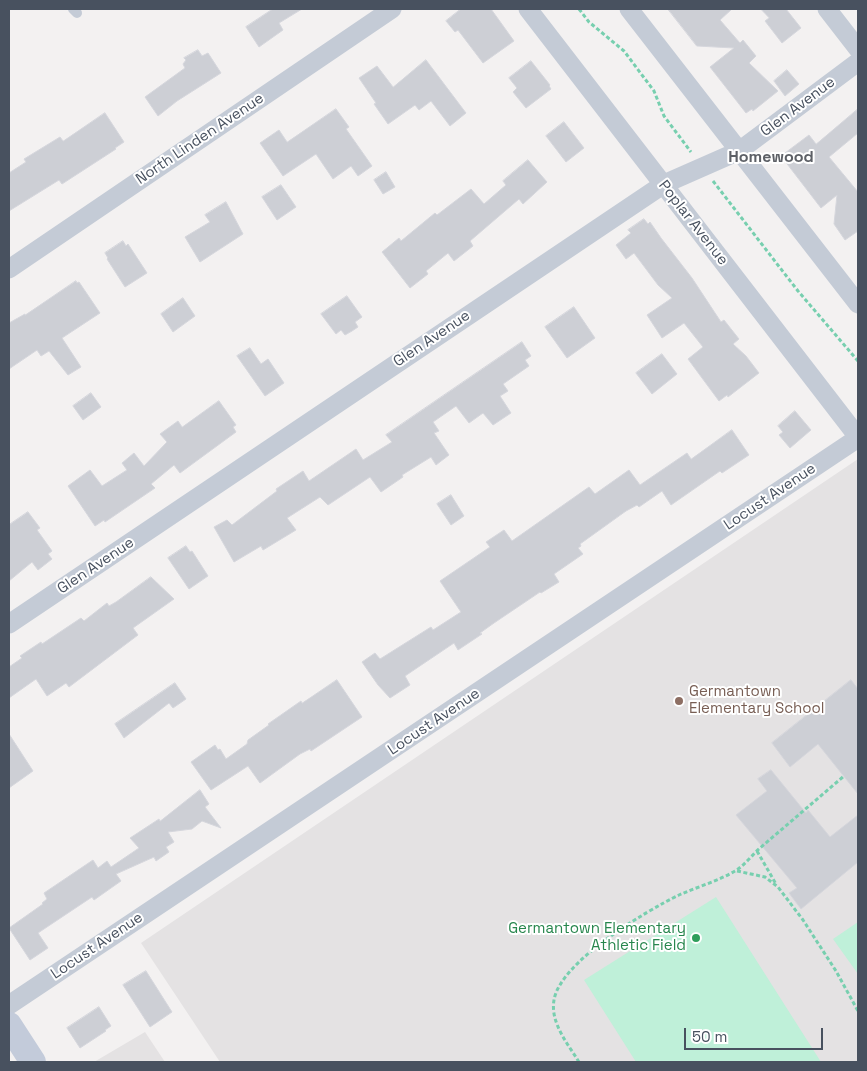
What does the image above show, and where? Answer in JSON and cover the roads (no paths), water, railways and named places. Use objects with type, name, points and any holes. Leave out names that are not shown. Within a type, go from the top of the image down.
[{"type":"street","name":"North Linden Avenue","points":[[9,269],[392,9]]},
{"type":"street","name":"Poplar Avenue","points":[[528,9],[858,437]]},
{"type":"street","points":[[629,9],[858,304]]},
{"type":"street","points":[[827,9],[858,49]]},
{"type":"street","name":"Glen Avenue","points":[[9,624],[664,184],[739,151],[858,62]]},
{"type":"street","name":"Locust Avenue","points":[[9,1005],[858,437]]},
{"type":"street","points":[[9,1025],[33,1062]]},
{"type":"place","name":"Germantown Elementary School","points":[[679,701]]},
{"type":"place","name":"Germantown Elementary Athletic Field","points":[[696,938]]},
{"type":"district","name":"Homewood","points":[[771,158]]}]
